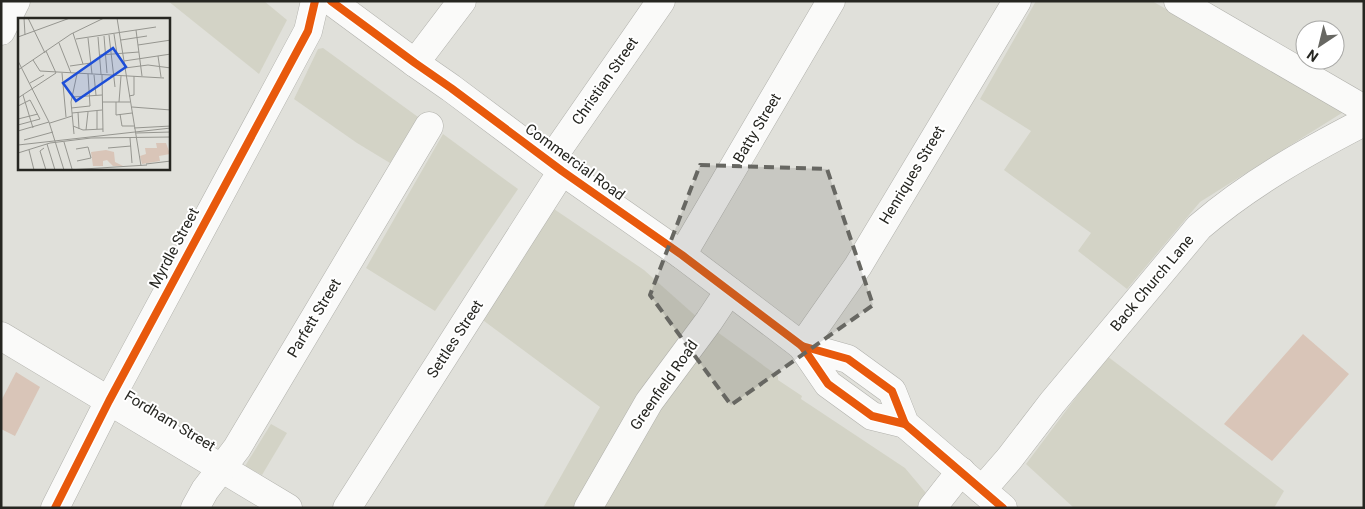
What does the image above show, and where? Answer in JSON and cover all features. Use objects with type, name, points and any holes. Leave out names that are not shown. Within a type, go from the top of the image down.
[{"type":"main road","points":[[1,31],[16,1]]},
{"type":"main road","name":"Myrdle Street","points":[[55,508],[108,401],[308,31],[314,1]]},
{"type":"main road","name":"Commercial Road","points":[[331,1],[556,166],[682,255],[802,346],[828,384],[872,416],[905,424],[1003,508]]},
{"type":"main road","points":[[415,63],[462,1]]},
{"type":"main road","name":"Christian Street","points":[[556,166],[661,1]]},
{"type":"main road","name":"Batty Street","points":[[682,255],[831,1]]},
{"type":"main road","name":"Henriques Street","points":[[802,346],[858,266],[1017,1]]},
{"type":"main road","points":[[1178,1],[1364,109]]},
{"type":"main road","name":"Back Church Lane","points":[[982,490],[1199,227],[1260,180],[1364,122]]},
{"type":"main road","name":"Parfett Street","points":[[195,508],[204,490],[236,448],[428,126]]},
{"type":"main road","name":"Settles Street","points":[[347,508],[556,166]]},
{"type":"main road","name":"Greenfield Road","points":[[592,506],[649,402],[710,322],[729,291]]},
{"type":"main road","name":"Fordham Street","points":[[1,336],[288,508]]},
{"type":"main road","points":[[932,508],[961,471]]},
{"type":"highlighted area","points":[[700,165],[827,169],[873,305],[731,405],[650,295]]},
{"type":"shaded area","points":[[168,1],[264,1],[287,20],[259,74]]},
{"type":"shaded area","points":[[1036,1],[1152,1],[1345,111],[1200,202],[1127,289],[1078,251],[1091,233],[1004,170],[1031,131],[980,99]]},
{"type":"shaded area","points":[[323,48],[418,117],[390,163],[357,143],[294,99],[318,49]]},
{"type":"shaded area","points":[[443,134],[518,189],[435,311],[366,268]]},
{"type":"shaded area","points":[[551,207],[644,270],[698,318],[778,376],[778,380],[802,396],[801,399],[905,468],[926,493],[946,508],[543,508],[600,407],[480,318]]},
{"type":"shaded area","points":[[1303,334],[1349,374],[1272,461],[1224,424]]},
{"type":"shaded area","points":[[1107,356],[1284,491],[1274,508],[1074,508],[1026,464]]},
{"type":"shaded area","points":[[16,372],[40,387],[15,436],[1,429],[1,401]]},
{"type":"shaded area","points":[[271,424],[287,433],[262,475],[245,466]]},
{"type":"cycle path","points":[[55,508],[109,401],[308,31],[315,1]]},
{"type":"cycle path","points":[[331,1],[562,171],[682,255],[802,346],[828,384],[872,416],[905,424]]},
{"type":"cycle path","points":[[802,346],[848,359],[892,391],[905,424],[1003,508]]}]
